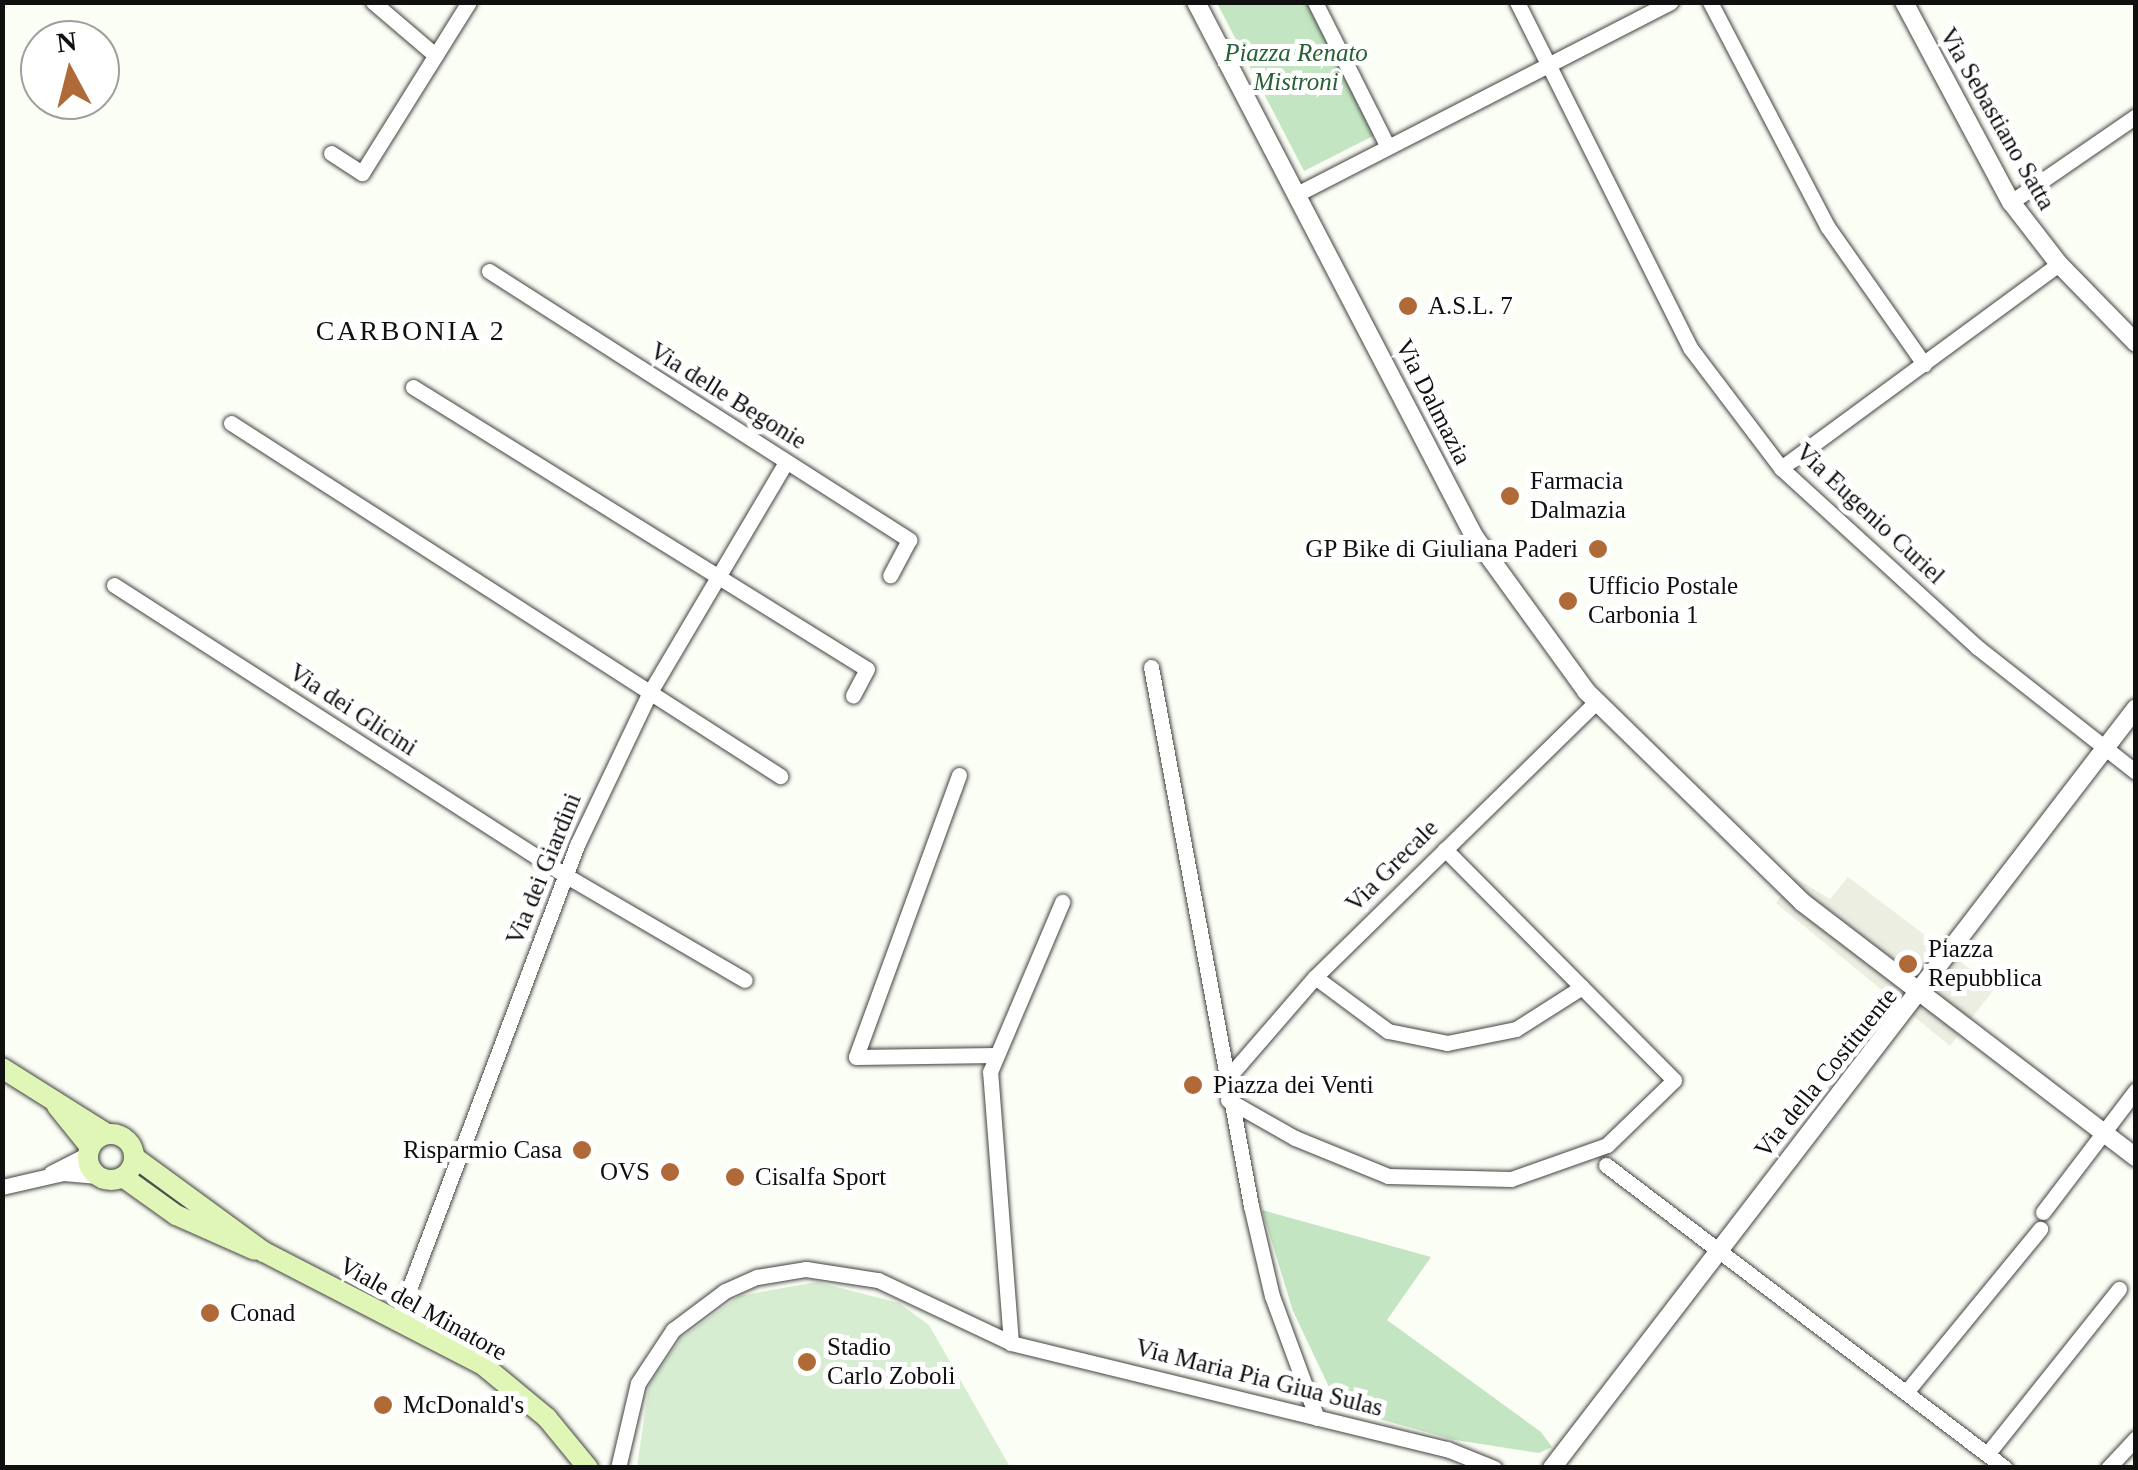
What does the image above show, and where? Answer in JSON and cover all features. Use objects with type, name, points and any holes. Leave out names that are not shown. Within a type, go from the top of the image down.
[{"type":"main road","points":[[2,1068],[108,1134],[123,1137],[134,1157],[123,1176],[98,1176],[89,1151],[56,1104]]},
{"type":"main road","points":[[89,1151],[108,1134]]},
{"type":"main road","name":"Viale del Minatore","points":[[134,1157],[264,1252],[398,1318],[520,1393],[588,1468]]},
{"type":"main road","name":"Viale del Minatore","points":[[123,1176],[230,1244],[264,1252]]},
{"type":"street","points":[[374,2],[435,55]]},
{"type":"street","points":[[331,153],[362,172],[469,2]]},
{"type":"street","name":"Via Dalmazia","points":[[1196,2],[1474,536],[1596,702]]},
{"type":"street","points":[[1315,2],[1388,147]]},
{"type":"street","name":"Via Eugenio Curiel","points":[[1516,2],[1692,349],[1782,468],[1977,647],[2136,772]]},
{"type":"street","points":[[1297,194],[1672,2]]},
{"type":"street","points":[[1710,2],[1827,226],[1924,364]]},
{"type":"street","name":"Via Sebastiano Satta","points":[[1904,2],[2012,202],[2059,264],[2136,343]]},
{"type":"street","points":[[2012,202],[2136,116]]},
{"type":"street","points":[[1782,468],[2059,264]]},
{"type":"street","name":"Via delle Begonie","points":[[489,271],[909,540],[890,575]]},
{"type":"street","points":[[413,387],[868,669],[853,695]]},
{"type":"street","points":[[231,423],[780,776]]},
{"type":"street","name":"Via dei Giardini","points":[[398,1318],[565,874],[650,692],[722,579],[786,462]]},
{"type":"street","name":"Via dei Glicini","points":[[114,585],[565,874],[745,980]]},
{"type":"street","points":[[1151,668],[1231,1074],[1228,1100],[1272,1296],[1317,1418]]},
{"type":"street","points":[[1596,702],[1802,902],[1920,996],[2136,1157]]},
{"type":"street","name":"Via Grecale","points":[[1231,1074],[1315,977],[1596,702]]},
{"type":"street","name":"Via della Costituente","points":[[1552,1468],[1720,1246],[1920,996],[2136,708]]},
{"type":"street","points":[[959,775],[856,1057],[993,1064]]},
{"type":"street","points":[[1228,1100],[1294,1138],[1388,1176],[1511,1178],[1607,1145],[1674,1080],[1445,849]]},
{"type":"street","points":[[1011,1343],[993,1064],[1062,902]]},
{"type":"street","points":[[1315,977],[1388,1030],[1447,1043],[1516,1029],[1582,987]]},
{"type":"street","points":[[2043,1212],[2136,1090]]},
{"type":"street","points":[[2,1188],[44,1176],[89,1151]]},
{"type":"street","points":[[1606,1165],[1720,1246],[2006,1468]]},
{"type":"street","points":[[44,1176],[98,1176]]},
{"type":"street","points":[[1907,1391],[2040,1229]]},
{"type":"street","name":"Via Maria Pia Giua Sulas","points":[[618,1468],[632,1400],[656,1352],[699,1305],[757,1277],[806,1269],[878,1280],[1011,1343],[1446,1448],[1494,1468]]},
{"type":"street","points":[[1988,1454],[2120,1289]]},
{"type":"street","points":[[2108,1468],[2136,1438]]},
{"type":"green space","name":"Piazza Renato Mistroni","points":[[1217,3],[1307,3],[1375,135],[1304,171]]},
{"type":"green space","points":[[1262,1210],[1431,1257],[1387,1320],[1541,1432],[1552,1447],[1539,1453],[1455,1440],[1339,1408],[1293,1311]]},
{"type":"green space","name":"Stadio Carlo Zoboli","points":[[817,1282],[899,1303],[929,1325],[1010,1467],[637,1467],[649,1385],[681,1338],[739,1296]]},
{"type":"shaded area","name":"Piazza Repubblica","points":[[1848,877],[1995,988],[1950,1046],[1776,903],[1795,878],[1830,899]]},
{"type":"place","name":"A.S.L. 7","points":[[1408,306]]},
{"type":"place","name":"Farmacia Dalmazia","points":[[1510,496]]},
{"type":"place","name":"GP Bike di Giuliana Paderi","points":[[1598,549]]},
{"type":"place","name":"Ufficio Postale Carbonia 1","points":[[1568,601]]},
{"type":"place","name":"Piazza Repubblica","points":[[1908,964]]},
{"type":"place","name":"Piazza dei Venti","points":[[1193,1085]]},
{"type":"place","name":"Risparmio Casa","points":[[582,1150]]},
{"type":"place","name":"OVS","points":[[670,1172]]},
{"type":"place","name":"Cisalfa Sport","points":[[735,1177]]},
{"type":"place","name":"Conad","points":[[210,1313]]},
{"type":"place","name":"Stadio Carlo Zoboli","points":[[807,1362]]},
{"type":"place","name":"McDonald's","points":[[383,1405]]},
{"type":"district","name":"CARBONIA 2","points":[[411,331]]}]
